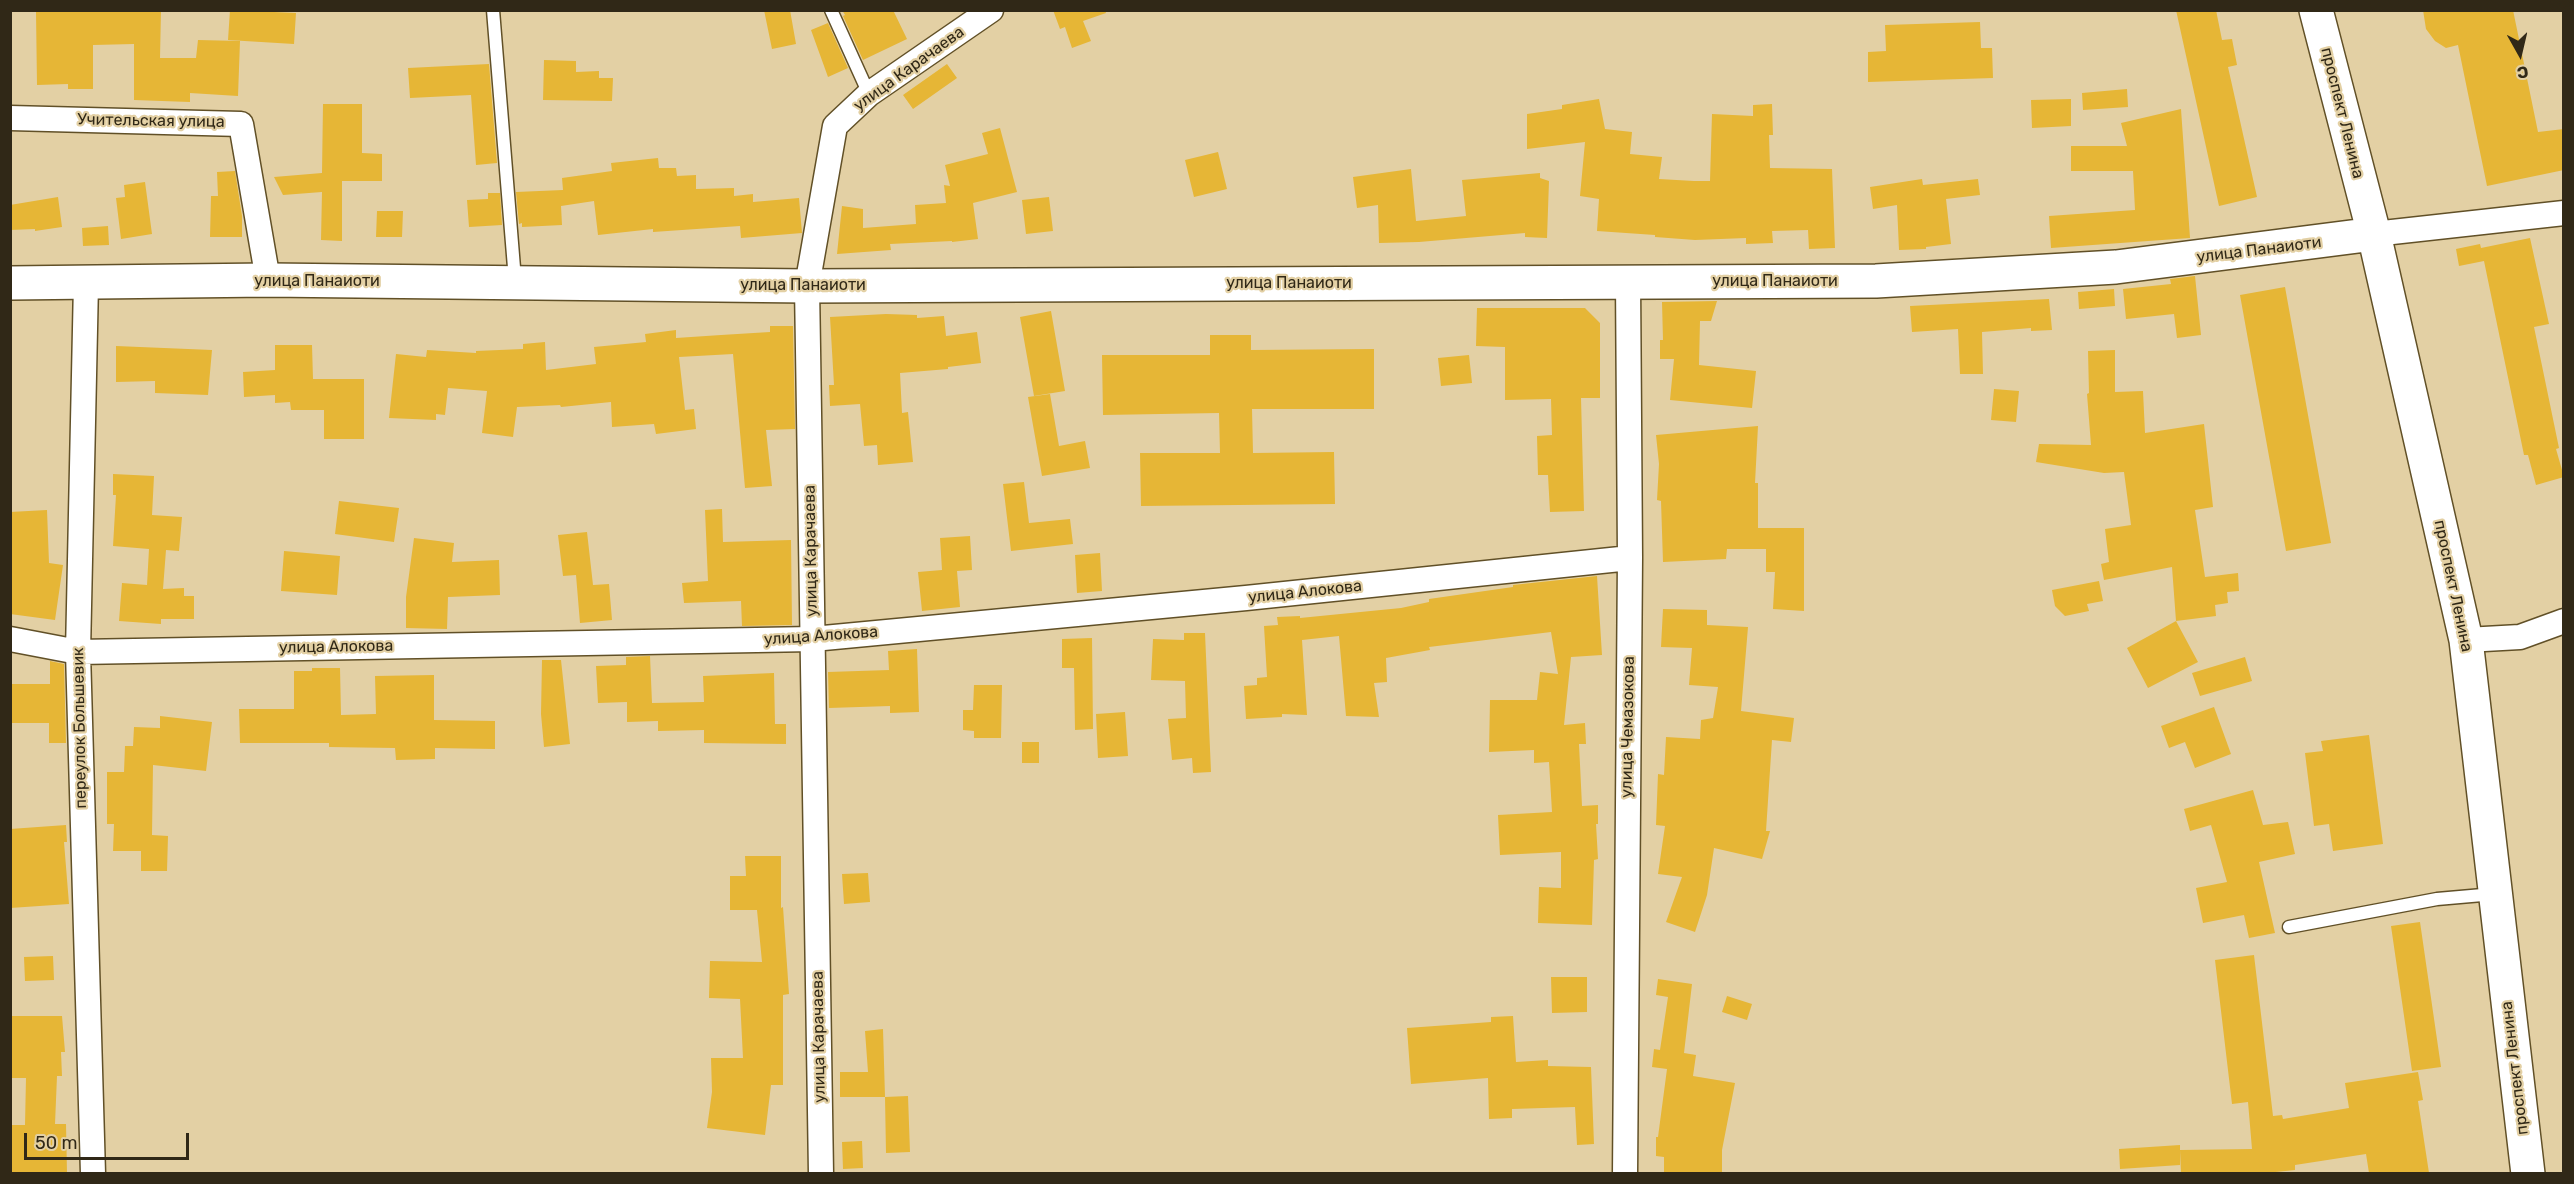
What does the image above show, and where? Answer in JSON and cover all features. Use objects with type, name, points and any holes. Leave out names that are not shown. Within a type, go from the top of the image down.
[{"type":"street","name":"улица Карачаева","points":[[821,1173],[807,286],[835,126],[869,94],[991,10]]},
{"type":"street","name":"проспект Ленина","points":[[2316,10],[2374,234],[2466,640],[2528,1173]]},
{"type":"street","name":"Учительская улица","points":[[10,118],[241,124],[268,280]]},
{"type":"street","name":"улица Панаиоти","points":[[10,283],[268,280],[807,286],[1876,281],[2105,268],[2564,213]]},
{"type":"street","name":"улица Чемазокова","points":[[1624,1173],[1630,558],[1628,281]]},
{"type":"street","name":"переулок Большевик","points":[[86,283],[78,652],[93,1173]]},
{"type":"street","name":"улица Алокова","points":[[10,639],[78,652],[813,639],[1246,598],[1630,558]]},
{"type":"street","points":[[2466,640],[2520,637],[2564,621]]},
{"type":"lane","points":[[493,10],[515,281]]},
{"type":"lane","points":[[831,10],[869,94]]},
{"type":"lane","points":[[2289,927],[2437,899],[2495,894]]},
{"type":"building","points":[[161,10],[160,58],[196,58],[198,40],[240,41],[238,96],[190,93],[190,102],[134,100],[134,44],[93,45],[93,89],[68,89],[68,84],[37,85],[36,12]]},
{"type":"building","points":[[230,10],[296,13],[294,44],[228,40]]},
{"type":"building","points":[[764,10],[790,10],[796,44],[772,49]]},
{"type":"building","points":[[842,10],[893,10],[907,39],[863,60]]},
{"type":"building","points":[[1053,10],[1105,10],[1106,13],[1083,21],[1091,41],[1072,48],[1065,27],[1060,29]]},
{"type":"building","points":[[2176,10],[2216,10],[2222,40],[2232,39],[2237,65],[2228,67],[2257,197],[2219,206]]},
{"type":"building","points":[[2423,10],[2513,10],[2538,132],[2564,129],[2564,170],[2487,186],[2458,45],[2446,48],[2435,41],[2426,29]]},
{"type":"building","points":[[1980,22],[1981,48],[1992,48],[1993,78],[1868,82],[1868,52],[1886,51],[1885,25]]},
{"type":"building","points":[[828,23],[848,68],[828,77],[811,30]]},
{"type":"building","points":[[544,60],[576,61],[576,72],[599,71],[599,78],[613,78],[612,101],[543,100]]},
{"type":"building","points":[[489,64],[497,163],[476,165],[471,95],[410,98],[408,68]]},
{"type":"building","points":[[947,64],[957,78],[913,109],[903,95]]},
{"type":"building","points":[[2127,89],[2128,107],[2083,110],[2082,93]]},
{"type":"building","points":[[1599,99],[1605,129],[1632,132],[1630,154],[1662,157],[1659,179],[1694,181],[1710,181],[1712,114],[1753,116],[1753,105],[1772,104],[1773,135],[1769,135],[1770,168],[1832,169],[1835,248],[1809,249],[1808,230],[1772,231],[1773,243],[1746,244],[1746,238],[1695,240],[1597,231],[1599,199],[1580,196],[1585,142],[1527,149],[1527,114],[1562,109],[1562,105]]},
{"type":"building","points":[[2071,99],[2071,126],[2032,128],[2031,100]]},
{"type":"building","points":[[323,104],[362,104],[362,153],[382,154],[382,181],[342,181],[342,241],[321,240],[322,192],[283,195],[274,177],[322,173]]},
{"type":"building","points":[[2181,109],[2190,238],[2051,248],[2049,216],[2135,210],[2133,171],[2071,171],[2071,146],[2127,146],[2121,123]]},
{"type":"building","points":[[1000,128],[1017,192],[973,203],[978,239],[890,244],[891,250],[837,254],[842,206],[863,209],[863,228],[916,224],[915,205],[946,203],[944,185],[950,186],[945,165],[988,154],[982,133]]},
{"type":"building","points":[[1218,152],[1227,189],[1194,197],[1185,160]]},
{"type":"building","points":[[658,158],[659,168],[676,168],[677,176],[696,175],[696,189],[734,188],[734,196],[753,194],[753,202],[799,198],[802,233],[741,238],[740,226],[653,232],[653,229],[598,235],[594,201],[561,206],[562,225],[522,227],[522,223],[519,224],[516,192],[563,190],[562,178],[612,171],[611,163]]},
{"type":"building","points":[[1411,169],[1416,221],[1466,216],[1462,180],[1540,173],[1540,178],[1549,181],[1547,238],[1525,237],[1525,233],[1379,243],[1378,205],[1357,208],[1353,177]]},
{"type":"building","points":[[235,171],[242,216],[242,237],[210,237],[211,196],[218,196],[217,172]]},
{"type":"building","points":[[1922,179],[1923,185],[1978,179],[1980,195],[1946,199],[1951,244],[1926,247],[1926,249],[1899,250],[1897,205],[1873,209],[1870,187]]},
{"type":"building","points":[[145,182],[152,234],[121,239],[116,198],[125,197],[124,185]]},
{"type":"building","points":[[488,193],[500,193],[502,225],[469,227],[467,200],[488,199]]},
{"type":"building","points":[[58,197],[62,227],[35,231],[35,229],[10,230],[10,205]]},
{"type":"building","points":[[1049,197],[1053,231],[1026,234],[1022,200]]},
{"type":"building","points":[[377,211],[403,211],[402,237],[376,237]]},
{"type":"building","points":[[108,226],[109,245],[83,246],[82,228]]},
{"type":"building","points":[[2530,238],[2549,324],[2534,327],[2559,448],[2556,449],[2564,477],[2536,485],[2528,455],[2524,455],[2484,261],[2459,266],[2456,249],[2480,244],[2481,248]]},
{"type":"building","points":[[2195,276],[2201,335],[2177,338],[2174,314],[2126,319],[2123,289],[2171,284],[2170,279]]},
{"type":"building","points":[[2285,287],[2331,543],[2286,551],[2240,295]]},
{"type":"building","points":[[2114,289],[2115,306],[2079,309],[2078,292]]},
{"type":"building","points":[[2049,299],[2052,330],[2031,331],[2031,328],[1982,332],[1983,374],[1960,374],[1958,329],[1912,332],[1910,306]]},
{"type":"building","points":[[1717,301],[1711,321],[1700,321],[1699,365],[1756,371],[1752,408],[1670,400],[1674,359],[1660,359],[1660,340],[1663,340],[1662,302]]},
{"type":"building","points":[[1477,308],[1585,308],[1600,323],[1600,398],[1581,398],[1584,511],[1550,512],[1548,475],[1538,475],[1537,436],[1552,435],[1551,399],[1505,400],[1505,347],[1476,346]]},
{"type":"building","points":[[1051,311],[1065,391],[1034,396],[1020,317]]},
{"type":"building","points":[[917,315],[917,318],[944,316],[946,336],[977,332],[981,363],[948,367],[948,369],[900,373],[902,413],[908,412],[913,462],[878,465],[877,445],[864,446],[860,404],[830,406],[829,385],[834,385],[830,317]]},
{"type":"building","points":[[770,326],[793,326],[795,429],[766,430],[772,486],[745,488],[733,354],[679,357],[685,410],[694,409],[696,429],[656,434],[654,424],[612,427],[611,402],[561,407],[560,405],[517,407],[513,437],[482,433],[487,391],[448,388],[445,415],[436,414],[436,420],[389,418],[396,354],[426,357],[427,350],[476,353],[476,351],[523,349],[523,344],[545,342],[546,370],[596,364],[594,347],[646,342],[645,334],[676,330],[676,338],[770,332]]},
{"type":"building","points":[[1210,335],[1251,335],[1251,350],[1374,349],[1374,409],[1252,409],[1253,453],[1334,452],[1335,504],[1141,506],[1140,453],[1220,453],[1219,413],[1103,415],[1102,355],[1210,355]]},
{"type":"building","points":[[275,345],[312,345],[313,379],[364,379],[364,439],[324,439],[324,410],[291,410],[290,402],[275,403],[275,395],[244,397],[243,372],[275,370]]},
{"type":"building","points":[[116,346],[212,350],[208,395],[155,393],[155,381],[116,382]]},
{"type":"building","points":[[2115,350],[2115,392],[2143,391],[2145,433],[2204,424],[2213,507],[2195,510],[2205,577],[2238,573],[2239,591],[2227,592],[2228,603],[2215,605],[2216,616],[2176,621],[2172,567],[2104,580],[2101,564],[2109,562],[2105,529],[2131,525],[2124,472],[2104,473],[2036,462],[2039,444],[2091,445],[2087,394],[2089,393],[2088,351]]},
{"type":"building","points":[[1469,355],[1472,383],[1441,386],[1438,358]]},
{"type":"building","points":[[1994,389],[2019,391],[2016,422],[1991,420]]},
{"type":"building","points":[[1050,394],[1059,446],[1085,441],[1090,468],[1042,476],[1028,397]]},
{"type":"building","points":[[1758,426],[1755,483],[1758,483],[1758,528],[1804,528],[1804,611],[1773,609],[1775,572],[1766,572],[1766,549],[1727,549],[1726,559],[1663,562],[1661,501],[1657,500],[1659,464],[1656,435]]},
{"type":"building","points":[[113,474],[154,476],[152,515],[182,517],[179,551],[166,550],[163,589],[184,588],[184,596],[194,596],[194,619],[161,619],[161,624],[119,621],[122,583],[147,585],[149,549],[113,546],[116,495],[113,495]]},
{"type":"building","points":[[1024,482],[1029,523],[1070,519],[1073,544],[1011,551],[1003,484]]},
{"type":"building","points":[[339,501],[399,508],[394,542],[335,534]]},
{"type":"building","points":[[722,509],[723,542],[791,540],[792,625],[742,626],[741,601],[684,603],[682,583],[708,581],[705,510]]},
{"type":"building","points":[[47,510],[49,563],[63,565],[55,620],[10,614],[10,512]]},
{"type":"building","points":[[587,532],[593,585],[609,584],[612,620],[580,623],[576,575],[563,576],[558,535]]},
{"type":"building","points":[[970,536],[972,570],[957,571],[960,607],[922,611],[918,572],[942,570],[940,538]]},
{"type":"building","points":[[414,538],[454,543],[452,562],[499,560],[500,595],[448,597],[447,629],[406,628],[406,597]]},
{"type":"building","points":[[284,551],[340,556],[337,595],[281,591]]},
{"type":"building","points":[[1100,553],[1102,591],[1077,593],[1075,555]]},
{"type":"building","points":[[1597,576],[1602,655],[1571,657],[1564,725],[1585,723],[1586,744],[1579,744],[1582,806],[1598,805],[1598,824],[1596,824],[1598,859],[1594,860],[1592,925],[1538,923],[1539,887],[1561,888],[1561,852],[1500,855],[1498,815],[1552,812],[1549,762],[1534,763],[1534,750],[1489,752],[1490,700],[1537,700],[1540,672],[1558,674],[1551,632],[1429,647],[1430,650],[1386,658],[1387,682],[1374,683],[1379,717],[1346,716],[1339,636],[1302,640],[1307,715],[1282,714],[1282,717],[1246,719],[1244,686],[1257,685],[1257,678],[1267,677],[1264,626],[1278,625],[1277,617],[1300,616],[1300,618],[1401,608],[1429,602],[1429,599],[1513,587],[1513,585]]},
{"type":"building","points":[[2099,581],[2103,601],[2087,604],[2089,611],[2065,616],[2055,606],[2052,590]]},
{"type":"building","points":[[1663,609],[1707,610],[1707,625],[1748,627],[1741,711],[1794,718],[1791,742],[1772,740],[1766,831],[1770,831],[1762,859],[1714,848],[1707,895],[1695,932],[1666,922],[1682,877],[1658,874],[1665,826],[1656,825],[1658,774],[1664,775],[1666,737],[1700,739],[1701,720],[1713,718],[1718,687],[1689,685],[1692,648],[1661,647]]},
{"type":"building","points":[[2176,621],[2198,662],[2148,688],[2127,648]]},
{"type":"building","points":[[1184,633],[1205,633],[1211,772],[1193,773],[1192,758],[1172,760],[1168,719],[1186,718],[1185,681],[1151,680],[1153,639],[1184,640]]},
{"type":"building","points":[[1092,638],[1093,729],[1075,730],[1074,668],[1062,668],[1062,639]]},
{"type":"building","points":[[917,649],[919,712],[890,713],[890,706],[829,708],[828,672],[889,670],[888,651]]},
{"type":"building","points":[[650,656],[652,703],[704,702],[703,676],[774,673],[775,724],[786,724],[786,744],[704,743],[704,730],[658,731],[658,721],[627,722],[627,702],[598,703],[596,666],[626,665],[626,657]]},
{"type":"building","points":[[2245,657],[2252,681],[2200,696],[2192,673]]},
{"type":"building","points":[[542,660],[561,660],[570,744],[544,747],[541,714]]},
{"type":"building","points":[[50,661],[64,664],[66,743],[49,743],[49,723],[10,723],[10,684],[50,684]]},
{"type":"building","points":[[312,668],[340,668],[341,715],[376,714],[375,676],[434,675],[434,720],[495,721],[495,749],[435,748],[435,759],[396,760],[395,748],[329,747],[329,743],[240,743],[239,709],[294,709],[294,671],[312,671]]},
{"type":"building","points":[[974,685],[1002,685],[1001,738],[974,738],[974,731],[963,730],[963,710],[973,710]]},
{"type":"building","points":[[2214,707],[2231,754],[2195,768],[2185,742],[2169,748],[2161,726]]},
{"type":"building","points":[[1125,712],[1128,756],[1098,758],[1096,714]]},
{"type":"building","points":[[160,716],[212,722],[206,771],[153,765],[152,835],[168,836],[167,871],[141,871],[141,851],[113,851],[114,824],[107,824],[107,772],[124,772],[125,746],[133,746],[134,727],[160,728]]},
{"type":"building","points":[[2369,735],[2383,844],[2333,851],[2329,824],[2314,826],[2305,753],[2323,751],[2321,741]]},
{"type":"building","points":[[1022,742],[1039,742],[1039,763],[1022,763]]},
{"type":"building","points":[[2253,790],[2263,825],[2288,822],[2295,854],[2259,862],[2275,933],[2249,938],[2244,915],[2203,923],[2196,888],[2227,882],[2211,825],[2190,831],[2184,809]]},
{"type":"building","points":[[66,825],[67,842],[64,842],[69,904],[10,908],[10,829]]},
{"type":"building","points":[[745,856],[781,856],[781,908],[783,907],[789,994],[783,995],[783,1085],[771,1085],[765,1135],[707,1128],[712,1092],[711,1058],[743,1058],[740,999],[709,998],[710,961],[762,962],[757,910],[730,910],[730,876],[746,876]]},
{"type":"building","points":[[868,873],[870,902],[844,904],[842,874]]},
{"type":"building","points":[[2420,922],[2441,1067],[2412,1071],[2391,926]]},
{"type":"building","points":[[2254,955],[2273,1116],[2282,1115],[2283,1119],[2349,1108],[2345,1083],[2418,1072],[2423,1100],[2418,1101],[2429,1173],[2369,1173],[2366,1154],[2295,1165],[2295,1170],[2266,1173],[2181,1173],[2180,1150],[2252,1149],[2248,1102],[2232,1104],[2215,960]]},
{"type":"building","points":[[53,956],[54,980],[25,981],[24,957]]},
{"type":"building","points":[[1551,977],[1587,977],[1587,1012],[1552,1013]]},
{"type":"building","points":[[1658,979],[1692,984],[1684,1053],[1696,1055],[1693,1076],[1735,1083],[1722,1150],[1722,1173],[1664,1173],[1664,1157],[1656,1156],[1656,1137],[1658,1137],[1667,1069],[1652,1067],[1654,1049],[1660,1050],[1668,997],[1656,995]]},
{"type":"building","points":[[1727,996],[1752,1004],[1747,1020],[1722,1012]]},
{"type":"building","points":[[10,1016],[62,1016],[65,1052],[61,1052],[62,1076],[57,1076],[55,1124],[66,1124],[67,1173],[10,1173],[10,1125],[25,1125],[26,1078],[12,1078]]},
{"type":"building","points":[[1513,1016],[1516,1062],[1548,1060],[1548,1066],[1591,1067],[1594,1144],[1577,1145],[1575,1107],[1512,1109],[1512,1118],[1489,1119],[1488,1078],[1411,1084],[1407,1028],[1491,1022],[1491,1017]]},
{"type":"building","points":[[883,1029],[885,1097],[840,1097],[840,1072],[868,1072],[865,1031]]},
{"type":"building","points":[[908,1096],[910,1152],[886,1153],[885,1097]]},
{"type":"building","points":[[862,1141],[863,1168],[843,1169],[842,1142]]},
{"type":"building","points":[[2180,1145],[2180,1165],[2120,1169],[2119,1149]]}]
